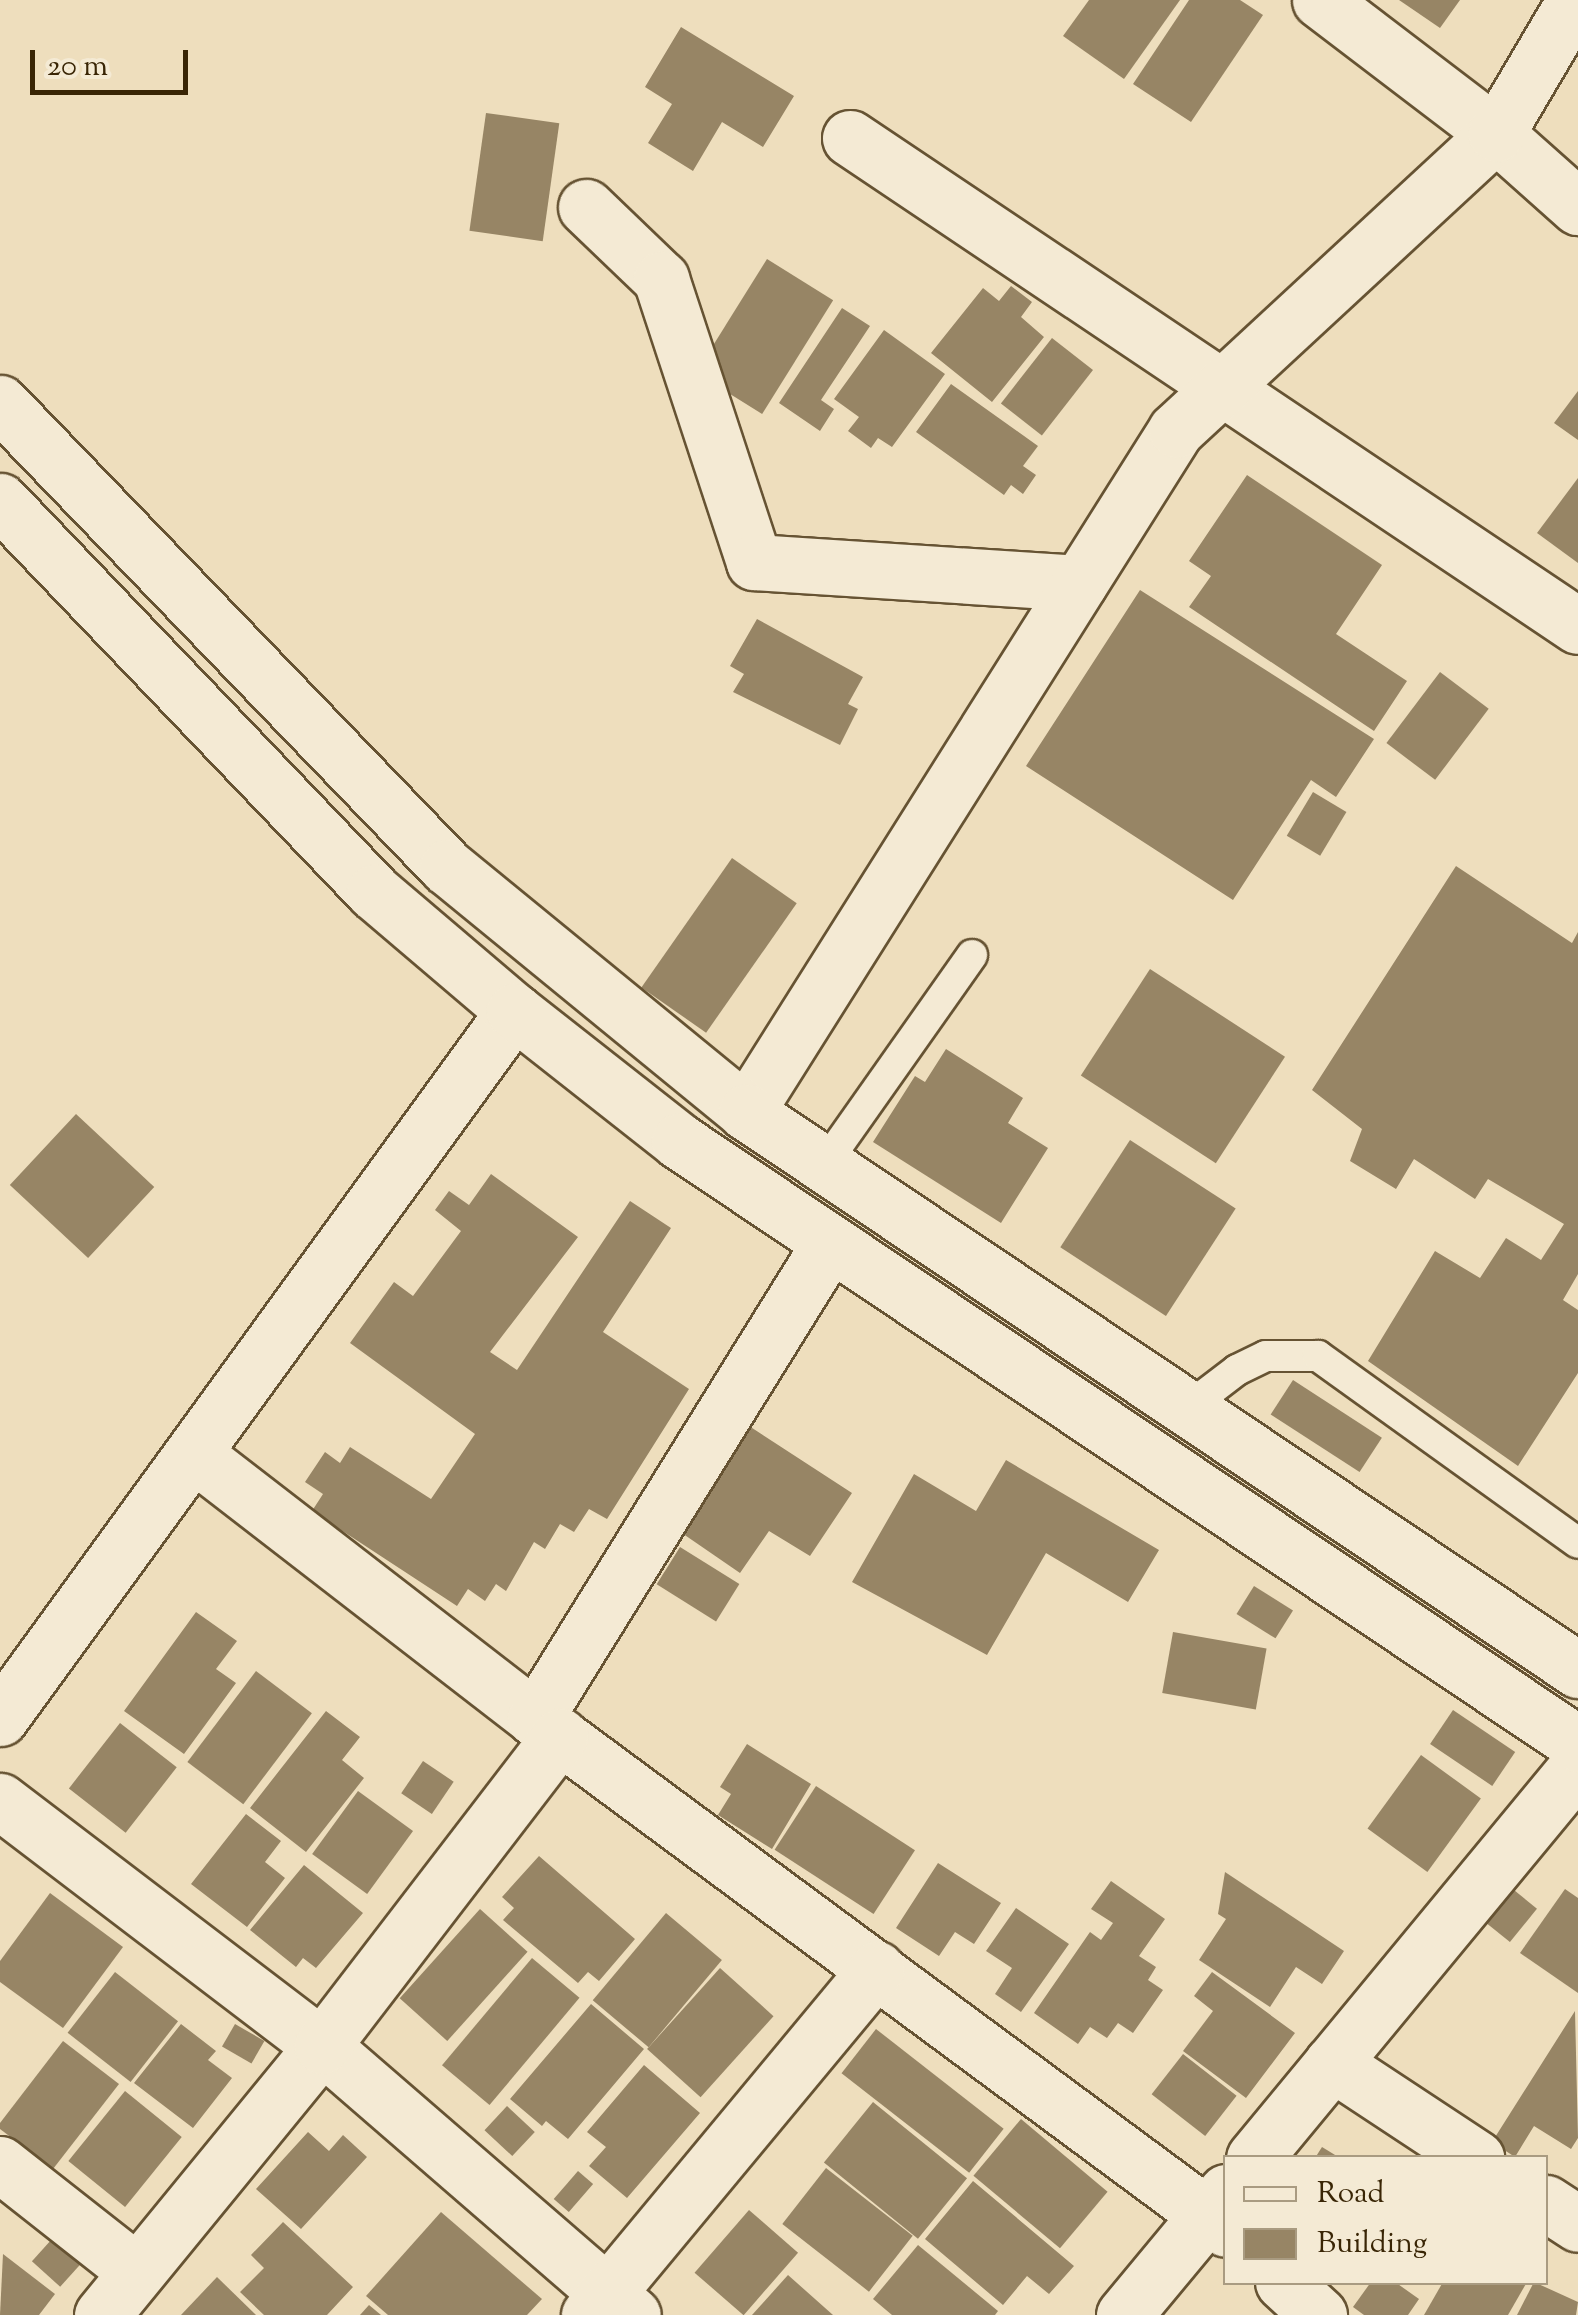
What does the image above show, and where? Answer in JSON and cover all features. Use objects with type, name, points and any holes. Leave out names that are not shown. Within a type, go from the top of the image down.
[{"type":"street","points":[[1320,0],[1496,134],[1578,207]]},
{"type":"street","points":[[746,1112],[1176,430],[1496,134],[1574,0]]},
{"type":"street","points":[[850,138],[1578,626]]},
{"type":"street","points":[[586,206],[661,280],[754,562],[1079,584]]},
{"type":"street","points":[[0,403],[447,867],[746,1112],[1578,1670]]},
{"type":"street","points":[[0,501],[374,892],[514,1011],[679,1140],[1578,1744]]},
{"type":"street","points":[[0,1718],[514,1011]]},
{"type":"street","points":[[102,2315],[322,2046],[548,1727],[830,1243]]},
{"type":"street","points":[[1150,1460],[1186,1408]]},
{"type":"street","points":[[194,1454],[548,1727],[876,1969],[1220,2212],[1124,2315]]},
{"type":"street","points":[[1256,2155],[1578,1766]]},
{"type":"street","points":[[0,1801],[322,2046],[610,2308],[876,1969]]},
{"type":"street","points":[[1332,2063],[1471,2155]]},
{"type":"street","points":[[0,2164],[137,2272]]},
{"type":"street","points":[[1548,2204],[1578,2224]]},
{"type":"street","points":[[1286,2285],[1318,2315]]},
{"type":"lane","points":[[824,1165],[972,955]]},
{"type":"lane","points":[[1186,1408],[1237,1370],[1266,1356],[1318,1356],[1578,1543]]},
{"type":"building","points":[[1089,0],[1180,0],[1124,79],[1063,36]]},
{"type":"building","points":[[1189,0],[1240,0],[1263,15],[1191,122],[1133,84]]},
{"type":"building","points":[[1399,0],[1460,0],[1440,28]]},
{"type":"building","points":[[681,27],[794,96],[763,147],[722,122],[693,171],[648,143],[672,104],[645,87]]},
{"type":"building","points":[[486,113],[559,123],[543,241],[469,231]]},
{"type":"building","points":[[767,259],[833,300],[762,414],[696,373]]},
{"type":"building","points":[[1011,286],[1032,302],[1021,317],[1044,337],[992,402],[931,353],[983,288],[999,301]]},
{"type":"building","points":[[842,308],[870,326],[821,400],[834,409],[820,431],[779,403]]},
{"type":"building","points":[[884,330],[945,374],[892,447],[878,438],[871,448],[848,431],[859,417],[834,399]]},
{"type":"building","points":[[1052,338],[1093,370],[1042,435],[1001,403]]},
{"type":"building","points":[[951,384],[1038,446],[1023,466],[1036,475],[1023,494],[1011,485],[1004,495],[916,432]]},
{"type":"building","points":[[1578,391],[1578,440],[1554,423]]},
{"type":"building","points":[[1247,475],[1382,565],[1336,634],[1407,681],[1374,731],[1189,607],[1211,576],[1189,561]]},
{"type":"building","points":[[1578,478],[1578,563],[1537,533]]},
{"type":"building","points":[[1140,590],[1374,739],[1336,797],[1311,780],[1233,900],[1026,766]]},
{"type":"building","points":[[757,619],[863,677],[848,704],[858,709],[840,745],[733,692],[744,674],[730,666]]},
{"type":"building","points":[[1440,672],[1489,709],[1435,780],[1386,743]]},
{"type":"building","points":[[1313,792],[1346,812],[1320,856],[1287,836]]},
{"type":"building","points":[[732,858],[797,903],[706,1033],[641,987]]},
{"type":"building","points":[[1456,866],[1572,943],[1578,932],[1578,1274],[1563,1300],[1578,1310],[1578,1373],[1518,1466],[1368,1361],[1435,1251],[1480,1278],[1506,1238],[1541,1260],[1564,1224],[1488,1179],[1475,1199],[1414,1159],[1396,1189],[1350,1161],[1362,1129],[1312,1090]]},
{"type":"building","points":[[1150,969],[1285,1057],[1216,1163],[1081,1076]]},
{"type":"building","points":[[946,1049],[1023,1098],[1008,1123],[1048,1148],[1001,1223],[873,1142],[915,1076],[925,1082]]},
{"type":"building","points":[[76,1114],[154,1187],[88,1258],[10,1185]]},
{"type":"building","points":[[1130,1140],[1236,1209],[1166,1316],[1060,1247]]},
{"type":"building","points":[[491,1174],[578,1237],[490,1352],[517,1370],[630,1201],[671,1228],[603,1332],[689,1389],[607,1519],[589,1509],[574,1532],[560,1524],[545,1549],[534,1542],[506,1591],[496,1584],[485,1601],[468,1589],[457,1606],[312,1511],[323,1494],[305,1482],[325,1452],[340,1463],[350,1447],[431,1499],[475,1434],[350,1343],[394,1282],[413,1296],[461,1231],[435,1210],[449,1191],[469,1205]]},
{"type":"building","points":[[1293,1380],[1382,1438],[1360,1472],[1271,1414]]},
{"type":"building","points":[[746,1424],[852,1493],[810,1556],[769,1531],[740,1573],[676,1529]]},
{"type":"building","points":[[1006,1460],[1159,1550],[1128,1602],[1046,1553],[987,1655],[852,1582],[914,1474],[976,1511]]},
{"type":"building","points":[[680,1547],[739,1584],[716,1621],[657,1584]]},
{"type":"building","points":[[1254,1586],[1293,1610],[1276,1638],[1237,1614]]},
{"type":"building","points":[[196,1612],[237,1641],[216,1669],[236,1683],[184,1754],[124,1711]]},
{"type":"building","points":[[1173,1632],[1267,1648],[1256,1710],[1162,1693]]},
{"type":"building","points":[[256,1671],[312,1713],[243,1804],[187,1762]]},
{"type":"building","points":[[1453,1710],[1515,1752],[1492,1786],[1430,1744]]},
{"type":"building","points":[[326,1711],[360,1737],[342,1760],[364,1778],[306,1852],[250,1808]]},
{"type":"building","points":[[120,1723],[177,1767],[126,1833],[69,1788]]},
{"type":"building","points":[[747,1744],[811,1784],[772,1849],[718,1815],[731,1794],[720,1787]]},
{"type":"building","points":[[1421,1755],[1481,1798],[1427,1872],[1368,1829]]},
{"type":"building","points":[[423,1761],[454,1782],[432,1814],[401,1793]]},
{"type":"building","points":[[816,1786],[915,1850],[874,1914],[775,1850]]},
{"type":"building","points":[[358,1791],[413,1831],[367,1894],[312,1854]]},
{"type":"building","points":[[246,1814],[281,1841],[265,1862],[285,1878],[247,1927],[191,1884]]},
{"type":"building","points":[[539,1856],[635,1939],[599,1981],[588,1972],[578,1983],[503,1920],[514,1908],[502,1897]]},
{"type":"building","points":[[938,1863],[1001,1903],[974,1944],[955,1932],[939,1956],[896,1928]]},
{"type":"building","points":[[304,1865],[363,1913],[316,1968],[303,1958],[296,1967],[250,1930]]},
{"type":"building","points":[[1225,1872],[1344,1951],[1322,1984],[1296,1967],[1270,2007],[1199,1960],[1226,1919],[1218,1914]]},
{"type":"building","points":[[1111,1881],[1165,1919],[1139,1956],[1156,1967],[1148,1980],[1163,1990],[1133,2033],[1118,2023],[1107,2038],[1090,2027],[1078,2044],[1034,2013],[1090,1932],[1101,1940],[1113,1923],[1091,1909]]},
{"type":"building","points":[[1509,1886],[1537,1909],[1510,1942],[1482,1919]]},
{"type":"building","points":[[1565,1889],[1578,1898],[1578,1993],[1520,1953]]},
{"type":"building","points":[[50,1893],[123,1947],[63,2028],[0,1982],[0,1961]]},
{"type":"building","points":[[1016,1908],[1069,1944],[1021,2012],[995,1994],[1012,1968],[986,1951]]},
{"type":"building","points":[[480,1909],[528,1952],[447,2041],[400,1998]]},
{"type":"building","points":[[666,1913],[722,1960],[649,2047],[593,2000]]},
{"type":"building","points":[[532,1958],[579,1998],[490,2105],[442,2065]]},
{"type":"building","points":[[720,1968],[774,2016],[701,2097],[647,2049]]},
{"type":"building","points":[[115,1972],[178,2021],[131,2082],[68,2033]]},
{"type":"building","points":[[1212,1972],[1295,2033],[1246,2098],[1183,2051],[1213,2011],[1194,1996]]},
{"type":"building","points":[[591,2004],[644,2049],[568,2139],[546,2121],[542,2126],[510,2099]]},
{"type":"building","points":[[1575,2011],[1578,2138],[1571,2149],[1534,2126],[1516,2155],[1492,2142]]},
{"type":"building","points":[[181,2024],[216,2051],[208,2060],[232,2078],[193,2128],[134,2083]]},
{"type":"building","points":[[235,2024],[264,2041],[251,2064],[222,2047]]},
{"type":"building","points":[[876,2029],[1004,2129],[969,2173],[842,2073]]},
{"type":"building","points":[[63,2041],[119,2084],[53,2169],[0,2129],[0,2123]]},
{"type":"building","points":[[1183,2054],[1237,2096],[1205,2136],[1152,2094]]},
{"type":"building","points":[[644,2065],[700,2113],[627,2198],[589,2166],[606,2147],[587,2132]]},
{"type":"building","points":[[125,2091],[182,2137],[125,2207],[68,2161]]},
{"type":"building","points":[[873,2102],[967,2178],[918,2239],[824,2163]]},
{"type":"building","points":[[507,2106],[535,2132],[512,2156],[484,2130]]},
{"type":"building","points":[[1021,2119],[1108,2192],[1060,2248],[973,2176]]},
{"type":"building","points":[[308,2132],[329,2151],[343,2135],[367,2157],[301,2229],[256,2189]]},
{"type":"building","points":[[1322,2147],[1335,2155],[1317,2155]]},
{"type":"building","points":[[826,2168],[913,2236],[869,2292],[782,2224]]},
{"type":"building","points":[[578,2171],[593,2184],[569,2212],[554,2199]]},
{"type":"building","points":[[973,2181],[1074,2266],[1049,2294],[1027,2276],[1003,2305],[925,2239]]},
{"type":"building","points":[[749,2210],[798,2253],[744,2315],[695,2273]]},
{"type":"building","points":[[441,2212],[542,2299],[527,2315],[388,2315],[366,2296]]},
{"type":"building","points":[[283,2222],[353,2287],[327,2315],[264,2315],[240,2292],[264,2268],[251,2255]]},
{"type":"building","points":[[52,2239],[80,2264],[60,2287],[32,2261]]},
{"type":"building","points":[[918,2245],[998,2311],[995,2315],[892,2315],[873,2299]]},
{"type":"building","points":[[3,2254],[55,2294],[39,2315],[0,2315]]},
{"type":"building","points":[[788,2275],[833,2315],[752,2315]]},
{"type":"building","points":[[217,2277],[256,2315],[181,2315]]},
{"type":"building","points":[[1369,2285],[1399,2285],[1419,2299],[1408,2315],[1364,2315],[1353,2307]]},
{"type":"building","points":[[1441,2285],[1525,2285],[1508,2315],[1424,2315]]},
{"type":"building","points":[[1532,2285],[1578,2302],[1576,2315],[1517,2315]]},
{"type":"building","points":[[369,2305],[381,2315],[360,2315]]}]
